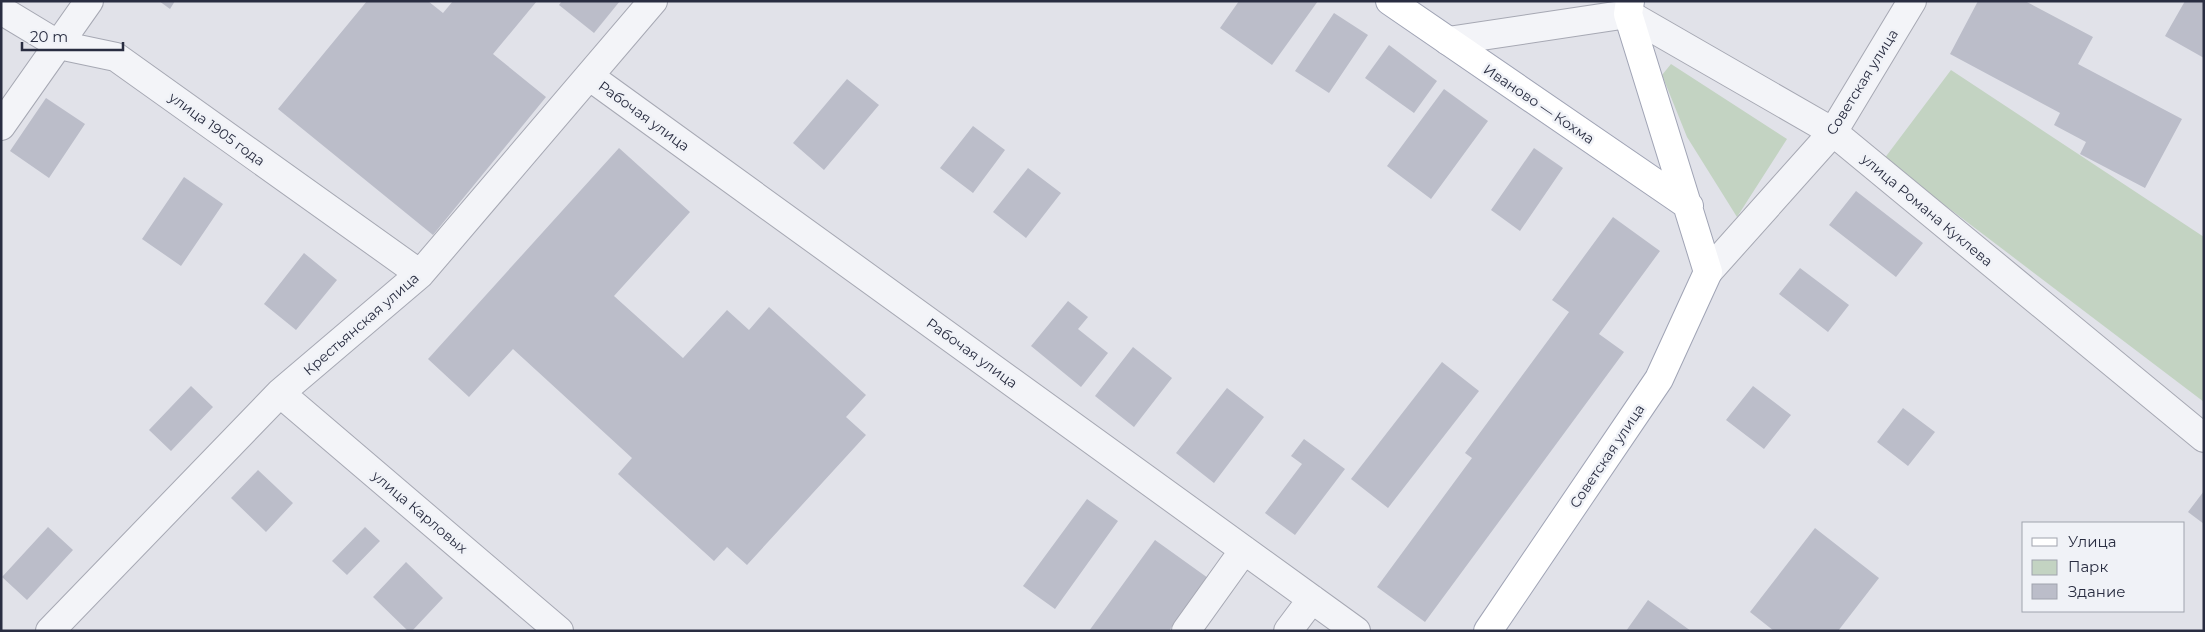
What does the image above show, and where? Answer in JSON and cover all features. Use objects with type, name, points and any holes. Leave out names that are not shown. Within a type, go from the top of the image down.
[{"type":"main road","name":"Иваново — Кохма","points":[[1390,1],[1688,206]]},
{"type":"main road","points":[[1629,7],[1708,272]]},
{"type":"main road","name":"Советская улица","points":[[1488,631],[1659,379],[1708,272]]},
{"type":"street","points":[[1,126],[89,1]]},
{"type":"street","name":"Крестьянская улица","points":[[50,631],[280,393],[420,274],[652,1]]},
{"type":"street","name":"Советская улица","points":[[1708,272],[1833,132],[1912,1]]},
{"type":"street","points":[[1448,41],[1629,7]]},
{"type":"street","name":"улица Романа Куклева","points":[[1629,7],[1833,132],[2204,438]]},
{"type":"street","name":"улица 1905 года","points":[[1,10],[59,45],[116,57],[420,274]]},
{"type":"street","name":"Рабочая улица","points":[[589,76],[1356,631]]},
{"type":"street","name":"улица Карловых","points":[[280,393],[559,631]]},
{"type":"street","points":[[1186,631],[1244,550]]},
{"type":"street","points":[[1288,631],[1312,599]]},
{"type":"green space","points":[[1671,64],[1787,139],[1737,217],[1687,137],[1662,75]]},
{"type":"green space","points":[[1951,70],[2204,237],[2204,402],[1884,159]]},
{"type":"building","points":[[159,1],[175,1],[170,9]]},
{"type":"building","points":[[367,1],[428,1],[443,13],[453,1],[537,1],[493,54],[546,97],[433,235],[278,109]]},
{"type":"building","points":[[562,1],[620,1],[594,33],[559,5]]},
{"type":"building","points":[[1239,1],[1318,1],[1272,65],[1220,28]]},
{"type":"building","points":[[1978,1],[2025,1],[2093,37],[2078,64],[2182,119],[2145,188],[2080,154],[2086,142],[2054,125],[2060,113],[1950,54]]},
{"type":"building","points":[[2185,1],[2204,1],[2204,58],[2165,36]]},
{"type":"building","points":[[1334,13],[1368,35],[1329,93],[1295,71]]},
{"type":"building","points":[[1389,45],[1437,81],[1414,113],[1365,78]]},
{"type":"building","points":[[847,79],[879,105],[824,170],[793,143]]},
{"type":"building","points":[[1444,89],[1488,121],[1431,199],[1387,166]]},
{"type":"building","points":[[46,98],[85,124],[49,178],[10,151]]},
{"type":"building","points":[[973,126],[1005,150],[973,193],[940,168]]},
{"type":"building","points":[[619,148],[690,212],[614,296],[683,358],[727,310],[749,330],[769,307],[866,395],[846,417],[866,435],[747,565],[727,547],[714,561],[618,474],[632,458],[513,349],[469,397],[428,359]]},
{"type":"building","points":[[1534,148],[1563,168],[1520,231],[1491,210]]},
{"type":"building","points":[[1028,168],[1061,193],[1026,238],[993,212]]},
{"type":"building","points":[[184,177],[223,204],[181,266],[142,239]]},
{"type":"building","points":[[1856,191],[1923,243],[1896,277],[1829,225]]},
{"type":"building","points":[[1613,217],[1660,251],[1599,334],[1624,352],[1425,622],[1377,587],[1472,458],[1465,453],[1569,312],[1552,300]]},
{"type":"building","points":[[304,253],[337,280],[296,330],[264,304]]},
{"type":"building","points":[[1800,268],[1849,305],[1828,332],[1779,294]]},
{"type":"building","points":[[1068,301],[1088,317],[1078,329],[1108,353],[1081,387],[1031,346]]},
{"type":"building","points":[[1133,347],[1172,378],[1134,427],[1095,396]]},
{"type":"building","points":[[1442,362],[1479,391],[1388,508],[1351,479]]},
{"type":"building","points":[[191,386],[213,407],[171,451],[149,430]]},
{"type":"building","points":[[1753,386],[1791,415],[1764,449],[1726,420]]},
{"type":"building","points":[[1227,388],[1264,417],[1214,483],[1176,453]]},
{"type":"building","points":[[1903,408],[1935,432],[1908,466],[1877,442]]},
{"type":"building","points":[[1304,439],[1345,469],[1295,535],[1265,513],[1302,464],[1291,456]]},
{"type":"building","points":[[258,470],[293,503],[266,532],[231,498]]},
{"type":"building","points":[[2204,491],[2204,524],[2188,512]]},
{"type":"building","points":[[1087,499],[1118,521],[1055,609],[1023,586]]},
{"type":"building","points":[[48,527],[73,550],[27,600],[2,577]]},
{"type":"building","points":[[365,527],[380,541],[347,575],[332,561]]},
{"type":"building","points":[[1815,528],[1879,578],[1838,631],[1774,631],[1750,612]]},
{"type":"building","points":[[1155,540],[1208,578],[1169,631],[1089,631]]},
{"type":"building","points":[[406,562],[443,598],[412,631],[408,631],[373,597]]},
{"type":"building","points":[[1648,600],[1691,631],[1626,631]]}]
